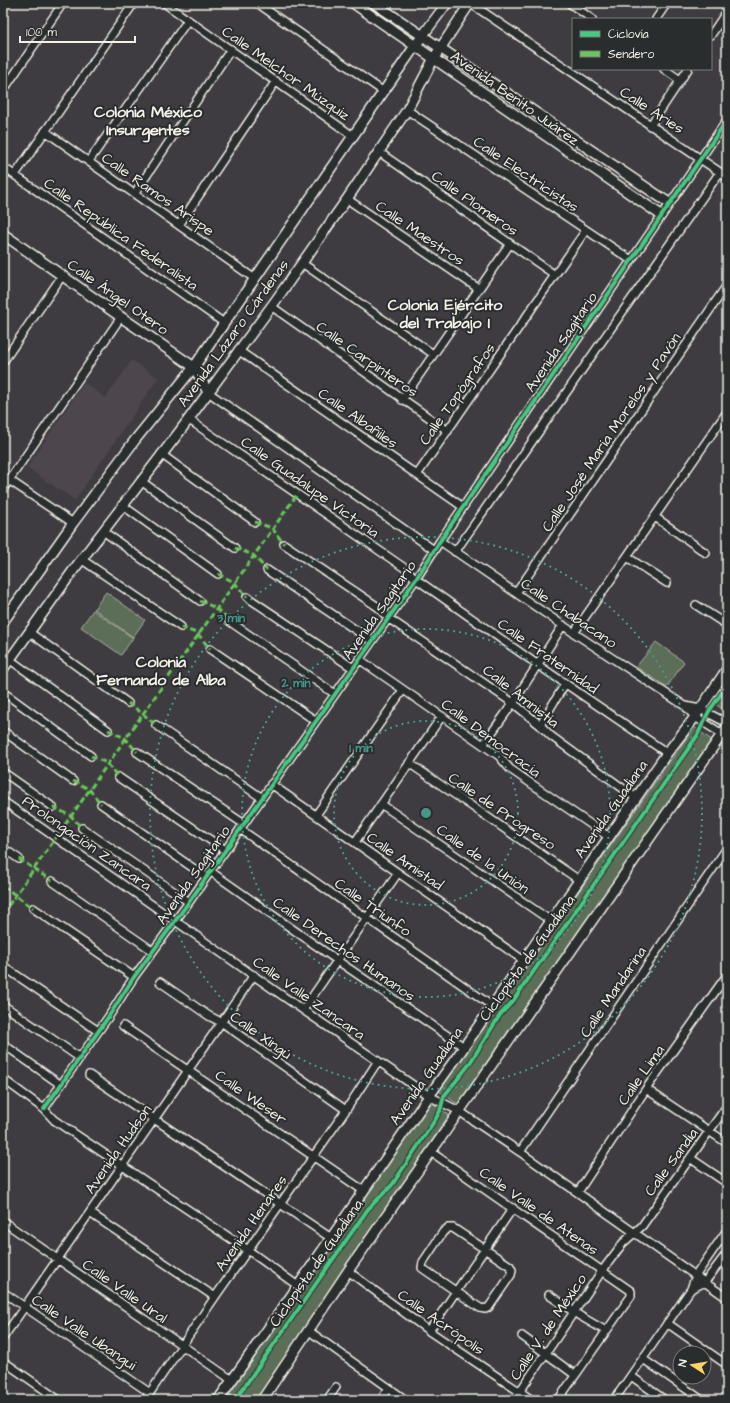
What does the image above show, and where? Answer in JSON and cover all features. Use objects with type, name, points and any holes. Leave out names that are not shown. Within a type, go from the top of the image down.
[{"type":"street","points":[[3,91],[63,3]]},
{"type":"street","points":[[15,175],[134,3]]},
{"type":"street","name":"Calle Melchor Múzquiz","points":[[164,3],[353,136]]},
{"type":"street","points":[[257,3],[384,92]]},
{"type":"street","name":"Avenida Benito Juárez","points":[[353,3],[661,215]]},
{"type":"street","name":"Avenida Benito Juárez","points":[[374,3],[669,203]]},
{"type":"street","name":"Avenida Lázaro Cárdenas","points":[[3,622],[73,523],[135,440],[194,366],[415,46],[447,3]]},
{"type":"street","name":"Avenida Lázaro Cárdenas","points":[[3,669],[81,559],[208,392],[347,199],[407,110],[434,58],[470,3]]},
{"type":"street","name":"Calle Aries","points":[[470,3],[727,177]]},
{"type":"street","points":[[657,18],[666,3]]},
{"type":"street","points":[[573,4],[591,18]]},
{"type":"street","points":[[712,34],[727,11]]},
{"type":"street","points":[[89,161],[188,20]]},
{"type":"street","points":[[135,193],[230,49]]},
{"type":"street","points":[[665,70],[680,80]]},
{"type":"street","points":[[650,126],[687,70]]},
{"type":"street","points":[[179,225],[276,81]]},
{"type":"street","name":"Calle Electricistas","points":[[407,110],[631,260]]},
{"type":"street","name":"Avenida Sagitario","points":[[44,1109],[152,951],[189,902],[416,579],[463,507],[727,120]]},
{"type":"street","name":"Calle Ramos Arispe","points":[[45,131],[255,279]]},
{"type":"street","name":"Calle Plomeros","points":[[379,152],[555,275]]},
{"type":"street","name":"Calle República Federalista","points":[[3,167],[224,323]]},
{"type":"street","points":[[455,552],[720,172]]},
{"type":"street","name":"Calle Maestros","points":[[347,199],[479,289]]},
{"type":"street","name":"Calle Topógrafos","points":[[417,474],[586,230]]},
{"type":"street","name":"Calle Ángel Otero","points":[[4,235],[194,366],[208,392]]},
{"type":"street","points":[[402,400],[510,244]]},
{"type":"street","points":[[302,263],[433,354]]},
{"type":"street","points":[[3,362],[62,276]]},
{"type":"street","name":"Calle José María Morelos y Pavón","points":[[516,593],[727,285]]},
{"type":"street","name":"Calle Carpinteros","points":[[271,306],[402,400],[448,431]]},
{"type":"street","points":[[3,489],[121,317]]},
{"type":"street","name":"Calle Albañiles","points":[[238,350],[463,507]]},
{"type":"street","name":"Calle Guadalupe Victoria","points":[[208,392],[434,550]]},
{"type":"street","points":[[574,633],[726,415]]},
{"type":"street","name":"Calle Guadalupe Victoria","points":[[188,419],[400,564],[416,579]]},
{"type":"street","points":[[161,454],[255,522]]},
{"type":"street","points":[[9,480],[73,523]]},
{"type":"street","points":[[141,481],[235,548]]},
{"type":"street","points":[[122,505],[218,574]]},
{"type":"street","points":[[656,517],[706,553]]},
{"type":"street","points":[[103,531],[200,601]]},
{"type":"street","name":"Calle Chabacano","points":[[440,541],[574,633],[726,732]]},
{"type":"street","name":"Calle Amnistía","points":[[284,544],[378,607],[388,618],[513,703],[540,724],[551,736],[636,798]]},
{"type":"street","points":[[627,557],[667,583]]},
{"type":"street","points":[[81,559],[181,627]]},
{"type":"street","points":[[267,570],[372,641]]},
{"type":"street","name":"Calle Fraternidad","points":[[416,579],[565,684],[667,753]]},
{"type":"street","points":[[247,597],[353,668]]},
{"type":"street","points":[[696,605],[727,625]]},
{"type":"street","points":[[229,621],[335,694]]},
{"type":"street","points":[[483,745],[513,703],[563,625]]},
{"type":"street","points":[[29,632],[128,703]]},
{"type":"street","points":[[210,649],[316,721]]},
{"type":"street","points":[[10,659],[108,730]]},
{"type":"street","name":"Calle Democracia","points":[[359,659],[500,756],[510,769],[609,837]]},
{"type":"street","name":"Avenida Guadiana","points":[[218,1400],[332,1238],[667,753],[698,713],[727,669]]},
{"type":"street","points":[[540,724],[565,684]]},
{"type":"street","points":[[316,815],[403,690]]},
{"type":"street","points":[[3,692],[91,756]]},
{"type":"street","name":"Calle Chabacano","points":[[698,713],[727,723]]},
{"type":"street","points":[[355,842],[442,716]]},
{"type":"street","points":[[156,725],[262,798]]},
{"type":"street","points":[[3,731],[73,781]]},
{"type":"street","points":[[262,1400],[348,1271],[459,1111],[726,732]]},
{"type":"street","name":"Calle Triunfo","points":[[137,752],[492,1006]]},
{"type":"street","name":"Calle de Progreso","points":[[409,764],[579,880]]},
{"type":"street","points":[[3,772],[53,807]]},
{"type":"street","points":[[118,778],[225,850]]},
{"type":"street","name":"Calle Amistad","points":[[271,784],[523,960]]},
{"type":"street","name":"Prolongación Zancara","points":[[3,801],[175,920]]},
{"type":"street","name":"Calle Derechos Humanos","points":[[101,804],[338,961],[464,1047]]},
{"type":"street","name":"Calle de la Unión","points":[[381,804],[551,921]]},
{"type":"street","points":[[82,828],[189,902]]},
{"type":"street","points":[[3,848],[19,859]]},
{"type":"street","name":"Calle Mandarina","points":[[520,1152],[727,848]]},
{"type":"street","points":[[303,1010],[398,873]]},
{"type":"street","points":[[52,881],[152,951]]},
{"type":"street","points":[[33,908],[134,977]]},
{"type":"street","name":"Calle Valle Zancara","points":[[175,920],[429,1096],[459,1111],[520,1152],[727,1298]]},
{"type":"street","points":[[3,966],[98,1031]]},
{"type":"street","name":"Calle Lima","points":[[578,1192],[646,1089],[727,975]]},
{"type":"street","name":"Avenida Hudson","points":[[3,1338],[254,976]]},
{"type":"street","name":"Calle Xingú","points":[[160,982],[209,1016],[221,1022],[346,1110]]},
{"type":"street","points":[[3,1005],[80,1058]]},
{"type":"street","name":"Calle Weser","points":[[123,1026],[364,1191]]},
{"type":"street","points":[[3,1044],[61,1085]]},
{"type":"street","name":"Avenida Henares","points":[[145,1400],[346,1110],[378,1061]]},
{"type":"street","points":[[90,1075],[332,1238]]},
{"type":"street","points":[[3,1079],[44,1109],[54,1120],[248,1250],[298,1286]]},
{"type":"street","points":[[646,1089],[727,1143]]},
{"type":"street","name":"Calle Sandia","points":[[634,1232],[642,1226],[727,1106]]},
{"type":"street","name":"Calle Valle de Atenas","points":[[431,1152],[631,1292],[631,1296],[606,1331]]},
{"type":"street","points":[[690,1158],[727,1183]]},
{"type":"street","points":[[429,1331],[513,1208]]},
{"type":"street","points":[[90,1213],[215,1297]]},
{"type":"street","name":"Calle Valle Ural","points":[[4,1222],[232,1380]]},
{"type":"street","points":[[448,1228],[453,1228],[486,1249],[510,1266],[512,1270],[511,1275],[489,1307],[485,1309],[480,1308],[456,1292],[422,1266],[423,1262],[443,1232],[448,1228]]},
{"type":"street","points":[[614,1400],[691,1289],[696,1275],[727,1230]]},
{"type":"street","name":"Calle V. de México","points":[[514,1400],[602,1271],[634,1232]]},
{"type":"street","points":[[691,1289],[705,1282],[727,1253]]},
{"type":"street","name":"Calle Acrópolis","points":[[348,1271],[429,1331],[532,1400]]},
{"type":"street","name":"Calle Valle Ubangui","points":[[3,1292],[150,1393]]},
{"type":"street","points":[[549,1295],[606,1331],[558,1400]]},
{"type":"street","points":[[667,1323],[727,1365]]},
{"type":"street","points":[[309,1331],[406,1400]]},
{"type":"street","points":[[522,1336],[575,1375]]},
{"type":"street","points":[[643,1359],[702,1400]]},
{"type":"street","points":[[3,1361],[59,1400]]},
{"type":"street","points":[[631,1376],[665,1400]]},
{"type":"street","points":[[327,1400],[336,1387]]},
{"type":"street","points":[[381,1400],[389,1388]]},
{"type":"shaded area","points":[[132,360],[158,378],[75,500],[27,468],[84,383],[106,398]]},
{"type":"green space","points":[[106,592],[145,620],[133,637],[94,609]]},
{"type":"green space","points":[[93,610],[133,638],[121,655],[81,627]]},
{"type":"green space","points":[[656,642],[684,662],[667,687],[636,667]]},
{"type":"green space","points":[[727,680],[727,712],[712,702]]},
{"type":"green space","points":[[694,727],[713,741],[459,1105],[439,1091]]},
{"type":"green space","points":[[431,1102],[449,1115],[260,1400],[225,1400]]},
{"type":"marked path","points":[[3,913],[298,493]]},
{"type":"marked path","points":[[255,522],[272,528],[284,544]]},
{"type":"marked path","points":[[235,548],[253,555],[267,570]]},
{"type":"marked path","points":[[218,574],[234,582],[247,597]]},
{"type":"marked path","points":[[200,601],[216,608],[229,621]]},
{"type":"marked path","points":[[181,627],[198,634],[210,649]]},
{"type":"marked path","points":[[128,703],[156,725]]},
{"type":"marked path","points":[[108,730],[125,738],[137,752]]},
{"type":"marked path","points":[[91,756],[107,763],[118,777]]},
{"type":"marked path","points":[[73,781],[89,789],[101,804]]},
{"type":"marked path","points":[[53,807],[71,816],[82,828]]},
{"type":"marked path","points":[[19,859],[52,881]]},
{"type":"marked path","points":[[3,886],[33,908]]},
{"type":"cycle path","points":[[44,1109],[109,1016],[134,977],[189,902],[416,579],[440,541],[727,120]]},
{"type":"cycle path","name":"Ciclopista de Guadiana","points":[[235,1400],[368,1209],[392,1185],[435,1120],[440,1111],[444,1096],[468,1066],[500,1015],[513,1001],[697,736],[708,713],[727,685]]},
{"type":"district","name":"Colonia México Insurgentes","points":[[148,120]]},
{"type":"district","name":"Colonia Ejército del Trabajo I","points":[[445,313]]},
{"type":"district","name":"Colonia Fernando de Alba","points":[[161,670]]}]
